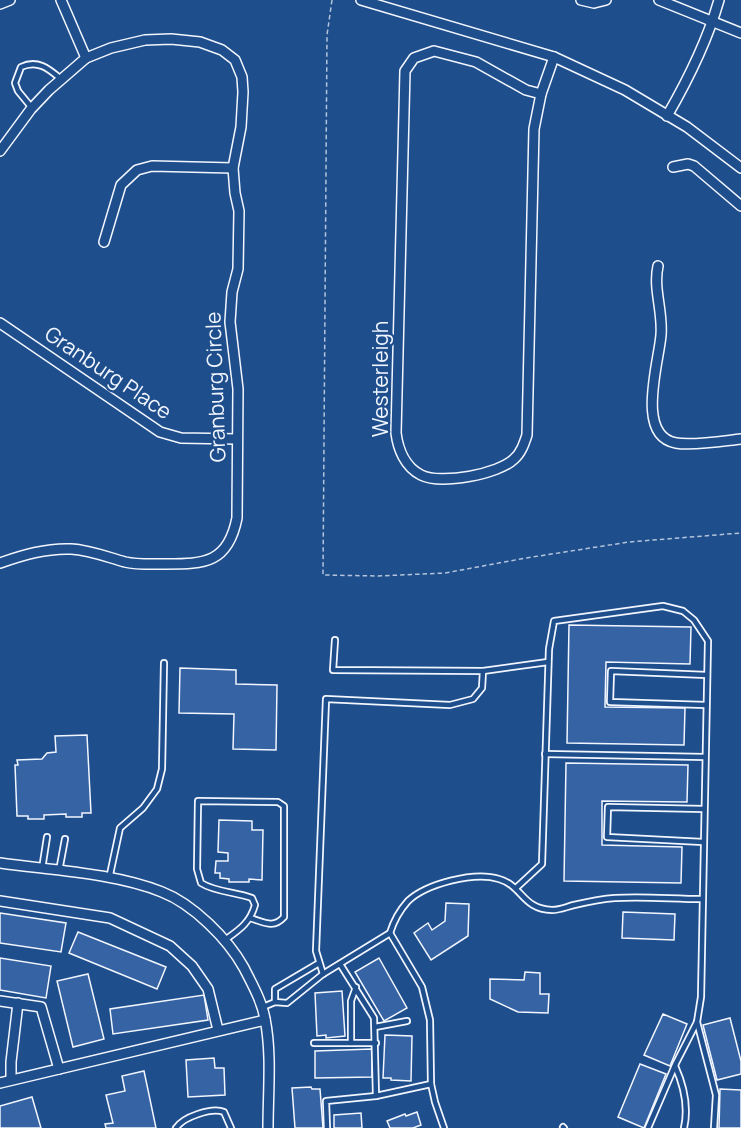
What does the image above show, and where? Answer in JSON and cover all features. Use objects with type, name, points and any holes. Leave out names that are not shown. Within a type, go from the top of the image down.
[{"type":"street","points":[[0,4],[10,0]]},
{"type":"street","points":[[61,0],[86,58]]},
{"type":"street","points":[[361,0],[554,57],[625,90],[687,127],[741,168]]},
{"type":"street","points":[[581,0],[594,3],[606,0]]},
{"type":"street","points":[[658,0],[741,33]]},
{"type":"street","points":[[667,116],[687,82],[719,0]]},
{"type":"street","name":"Granburg Circle","points":[[0,151],[32,108],[61,79],[86,58],[128,43],[171,39],[200,42],[230,55],[239,68],[243,92],[241,127],[233,168],[239,211],[238,269],[232,292],[230,322],[237,375],[237,518],[234,533],[227,546],[212,559],[198,564],[141,564],[87,551],[58,549],[29,553],[0,563]]},
{"type":"street","name":"Westerleigh","points":[[541,94],[526,90],[476,62],[434,51],[414,58],[405,71],[396,433],[401,454],[409,466],[421,475],[451,478],[499,469],[515,459],[527,435],[534,129],[541,94],[554,57]]},
{"type":"street","points":[[673,167],[688,164],[694,166],[741,206]]},
{"type":"street","points":[[104,242],[121,185],[137,170],[152,166],[233,168]]},
{"type":"street","points":[[658,266],[656,288],[660,305],[661,334],[655,363],[653,421],[660,434],[679,444],[741,439]]},
{"type":"street","name":"Granburg Place","points":[[0,323],[160,432],[181,438],[237,439]]},
{"type":"street","points":[[0,863],[109,879],[164,893],[210,925],[225,940],[240,962],[263,1008],[268,1043],[268,1128]]},
{"type":"street","points":[[0,901],[110,918],[170,946],[192,966],[208,989],[218,1030]]},
{"type":"street","points":[[0,1001],[41,1007],[58,1069]]},
{"type":"street","points":[[11,1080],[18,1003]]},
{"type":"street","points":[[0,1083],[265,1020]]},
{"type":"lane","points":[[32,108],[18,91],[15,82],[21,67],[36,64],[45,66],[61,79]]},
{"type":"lane","points":[[516,888],[542,864],[548,662],[555,621],[663,606],[683,611],[693,620],[708,641],[701,997],[697,1022],[648,1128]]},
{"type":"lane","points":[[335,640],[333,670],[483,671],[548,662]]},
{"type":"lane","points":[[109,879],[120,828],[143,808],[157,789],[162,769],[164,663]]},
{"type":"lane","points":[[323,974],[316,951],[326,699],[450,705],[473,699],[482,688],[483,671]]},
{"type":"lane","points":[[706,705],[610,702],[611,671],[707,675]]},
{"type":"lane","points":[[545,754],[705,757]]},
{"type":"lane","points":[[225,940],[243,927],[250,918],[255,905],[252,898],[235,892],[208,888],[201,883],[197,869],[198,801],[278,802],[284,806],[284,917],[274,925],[250,918]]},
{"type":"lane","points":[[703,842],[607,837],[608,807],[704,809]]},
{"type":"lane","points":[[42,869],[47,837]]},
{"type":"lane","points":[[59,871],[65,839]]},
{"type":"lane","points":[[263,1008],[274,1002],[287,1003],[323,974],[390,933],[395,918],[408,901],[445,881],[472,876],[498,878],[516,888],[529,904],[541,909],[556,910],[614,898],[702,899]]},
{"type":"lane","points":[[390,933],[422,987],[430,1020],[431,1084],[444,1128]]},
{"type":"lane","points":[[274,1002],[275,988],[319,963]]},
{"type":"lane","points":[[340,964],[356,986],[374,1018],[376,1096]]},
{"type":"lane","points":[[293,979],[302,991]]},
{"type":"lane","points":[[351,1043],[351,1001],[356,986]]},
{"type":"lane","points":[[375,1027],[407,1022]]},
{"type":"lane","points":[[697,1022],[716,1095],[714,1128]]},
{"type":"lane","points":[[314,1043],[375,1042]]},
{"type":"lane","points":[[675,1066],[683,1085],[687,1116],[684,1128]]},
{"type":"lane","points":[[327,1128],[326,1101],[376,1096],[431,1084]]},
{"type":"lane","points":[[176,1128],[183,1121],[214,1110],[224,1112],[231,1128]]},
{"type":"path","points":[[332,0],[327,34],[323,575],[378,576],[445,573],[629,542],[741,533]]},
{"type":"building","points":[[569,625],[691,627],[690,664],[606,662],[605,707],[685,708],[684,745],[567,743]]},
{"type":"building","points":[[180,668],[236,670],[236,684],[277,685],[276,750],[233,749],[234,714],[179,713]]},
{"type":"building","points":[[87,735],[91,813],[82,813],[82,817],[66,817],[66,814],[44,815],[44,819],[17,816],[15,765],[18,765],[17,760],[42,759],[47,753],[56,752],[55,736]]},
{"type":"building","points":[[566,763],[688,765],[687,802],[602,801],[602,845],[682,847],[681,883],[564,881]]},
{"type":"building","points":[[219,820],[252,821],[252,830],[263,830],[262,880],[229,882],[229,879],[220,878],[220,873],[215,873],[216,861],[228,861],[228,853],[218,852]]},
{"type":"building","points":[[446,903],[469,904],[468,936],[431,960],[414,933],[428,923],[432,930],[445,921]]},
{"type":"building","points":[[623,912],[675,914],[674,940],[622,938]]},
{"type":"building","points":[[0,913],[66,923],[61,952],[0,943]]},
{"type":"building","points":[[78,932],[166,967],[157,989],[69,953]]},
{"type":"building","points":[[0,958],[51,966],[46,998],[0,990]]},
{"type":"building","points":[[379,958],[407,1008],[384,1021],[355,972]]},
{"type":"building","points":[[525,972],[540,973],[540,994],[549,994],[548,1013],[518,1012],[490,999],[490,979],[524,980]]},
{"type":"building","points":[[88,974],[104,1039],[73,1047],[57,981]]},
{"type":"building","points":[[342,991],[345,1036],[326,1038],[326,1035],[317,1036],[315,993]]},
{"type":"building","points":[[204,995],[208,1020],[113,1034],[110,1009]]},
{"type":"building","points":[[663,1014],[687,1024],[670,1066],[644,1055]]},
{"type":"building","points":[[730,1018],[741,1061],[741,1074],[717,1080],[703,1025]]},
{"type":"building","points":[[385,1035],[412,1036],[411,1081],[383,1078]]},
{"type":"building","points":[[372,1049],[372,1077],[315,1078],[315,1051]]},
{"type":"building","points":[[214,1058],[215,1068],[224,1068],[225,1095],[188,1097],[186,1060]]},
{"type":"building","points":[[640,1064],[666,1074],[644,1128],[618,1117]]},
{"type":"building","points":[[144,1071],[156,1128],[106,1128],[105,1124],[113,1123],[106,1095],[125,1091],[122,1076]]},
{"type":"building","points":[[292,1088],[320,1089],[323,1128],[295,1128]]},
{"type":"building","points":[[720,1089],[741,1090],[741,1128],[719,1128]]},
{"type":"building","points":[[32,1097],[41,1128],[0,1128],[0,1106]]},
{"type":"building","points":[[417,1112],[421,1125],[413,1128],[390,1128],[387,1121]]},
{"type":"building","points":[[361,1113],[362,1128],[334,1128],[334,1115]]}]
